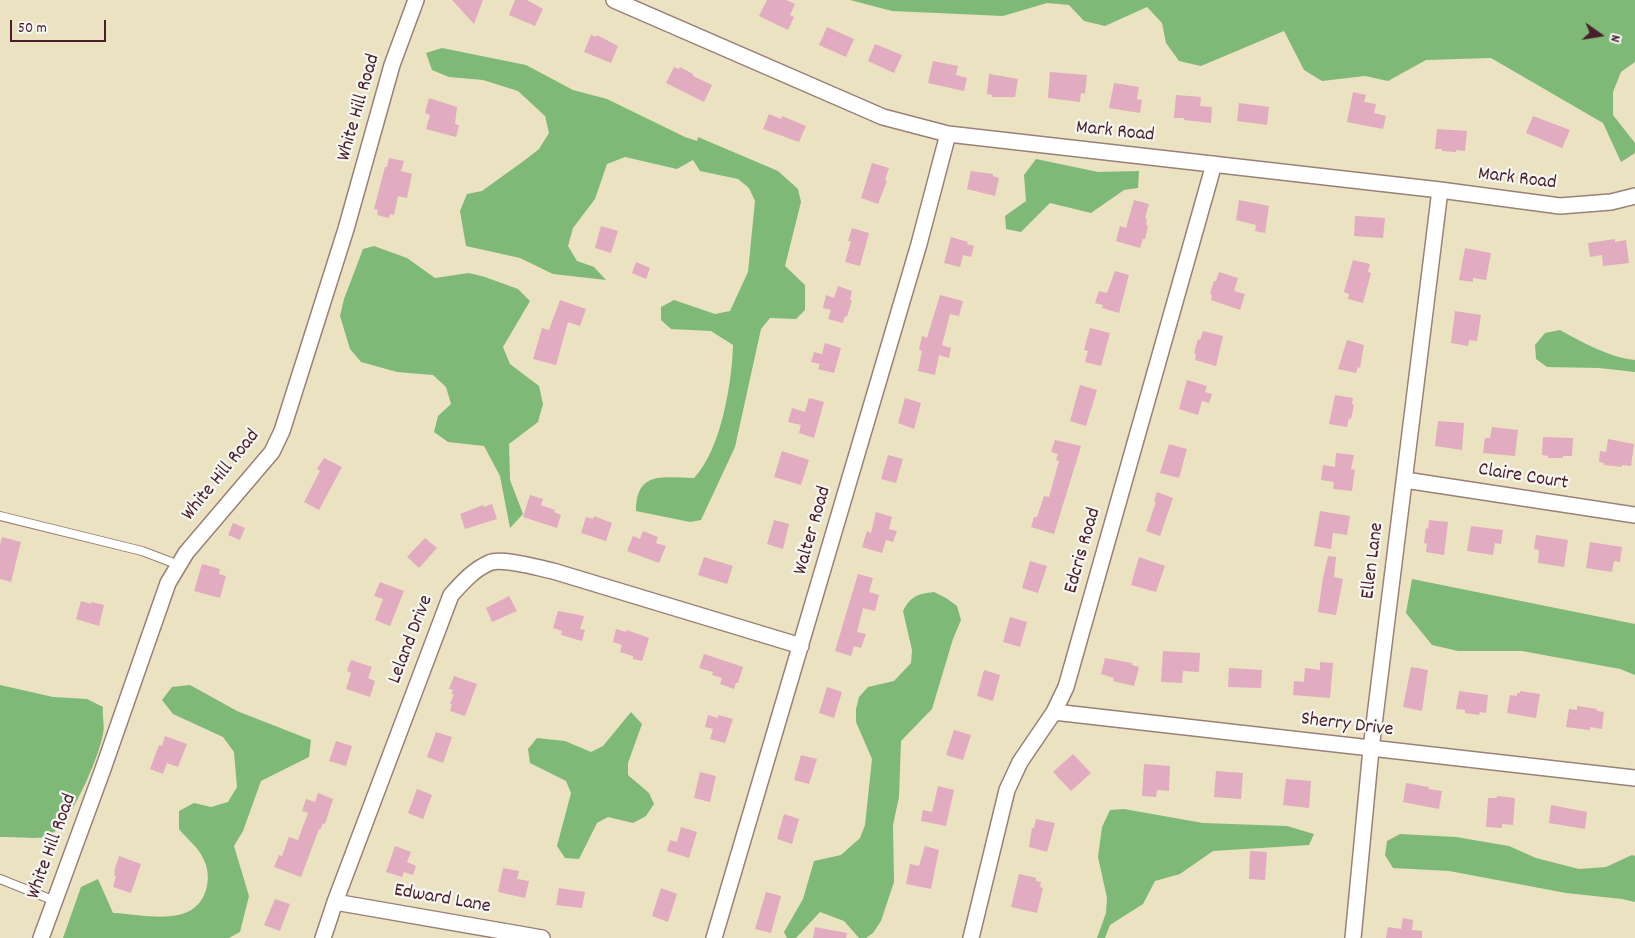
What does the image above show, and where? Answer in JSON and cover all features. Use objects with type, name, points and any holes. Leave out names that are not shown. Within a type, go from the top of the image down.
[{"type":"street","name":"White Hill Road","points":[[41,938],[168,583],[186,553],[272,452],[282,431],[346,228],[392,65],[416,0]]},
{"type":"street","name":"Mark Road","points":[[614,0],[883,117],[948,134],[1440,190],[1560,206],[1611,202],[1635,196]]},
{"type":"street","name":"Walter Road","points":[[714,938],[919,244],[948,134]]},
{"type":"street","name":"Edcris Road","points":[[971,938],[1007,790],[1020,762],[1054,712],[1066,687],[1214,164]]},
{"type":"street","name":"Ellen Lane","points":[[1352,938],[1371,748],[1440,190]]},
{"type":"street","name":"Claire Court","points":[[1405,480],[1635,515]]},
{"type":"street","name":"Leland Drive","points":[[323,938],[450,595],[471,574],[491,562],[514,562],[553,571],[800,646]]},
{"type":"street","name":"Sherry Drive","points":[[1054,712],[1635,778]]},
{"type":"street","name":"Edward Lane","points":[[335,902],[542,938]]},
{"type":"lane","points":[[0,516],[142,551],[179,565]]},
{"type":"lane","points":[[0,879],[55,900]]},
{"type":"green space","points":[[850,0],[1635,0],[1635,62],[1621,72],[1613,92],[1613,115],[1635,143],[1635,153],[1621,162],[1603,123],[1491,58],[1426,60],[1388,81],[1365,76],[1322,81],[1304,70],[1284,31],[1201,66],[1179,61],[1166,43],[1162,23],[1147,7],[1105,26],[1084,21],[1069,5],[1047,3],[1003,16],[892,11]]},
{"type":"green space","points":[[442,48],[526,65],[573,90],[607,99],[685,137],[697,141],[698,137],[778,171],[798,189],[801,202],[785,266],[805,285],[805,310],[796,319],[770,318],[761,329],[735,447],[701,520],[690,522],[636,511],[637,498],[646,483],[654,479],[694,478],[703,466],[718,434],[723,415],[730,378],[733,345],[711,331],[671,329],[661,320],[661,307],[674,300],[715,314],[730,311],[748,272],[755,201],[749,188],[738,179],[700,171],[693,160],[677,169],[625,157],[607,164],[595,199],[573,228],[568,246],[577,261],[594,267],[606,280],[553,274],[520,258],[466,246],[460,211],[467,194],[482,191],[525,160],[539,149],[549,133],[545,116],[518,91],[483,80],[449,77],[432,70],[426,53]]},
{"type":"green space","points":[[1036,159],[1098,172],[1139,171],[1138,188],[1124,190],[1091,213],[1050,203],[1021,232],[1006,229],[1005,216],[1026,201],[1024,175]]},
{"type":"green space","points":[[374,246],[407,258],[435,278],[469,273],[518,289],[530,301],[503,347],[510,364],[539,386],[543,404],[538,422],[509,444],[510,480],[523,514],[510,528],[500,476],[484,446],[448,442],[434,432],[438,416],[451,404],[446,387],[433,375],[397,372],[361,362],[350,349],[340,316],[344,299],[363,249]]},
{"type":"green space","points":[[1560,330],[1606,353],[1635,360],[1635,372],[1599,368],[1547,367],[1536,359],[1535,345],[1545,333]]},
{"type":"green space","points":[[1412,579],[1635,624],[1635,675],[1620,669],[1522,651],[1458,651],[1432,645],[1406,613]]},
{"type":"green space","points":[[934,592],[957,606],[961,620],[953,639],[932,709],[901,741],[899,797],[893,825],[894,882],[881,921],[873,933],[866,938],[859,938],[844,921],[820,912],[796,938],[787,938],[784,932],[803,899],[814,861],[841,855],[860,838],[865,825],[872,759],[856,722],[856,709],[859,697],[868,687],[894,681],[911,663],[912,650],[903,611],[915,597]]},
{"type":"green space","points":[[0,685],[53,697],[87,699],[103,707],[103,734],[96,759],[82,792],[64,821],[55,832],[46,837],[0,837]]},
{"type":"green space","points":[[190,685],[237,711],[311,740],[309,757],[261,781],[243,831],[234,846],[249,896],[240,932],[229,938],[63,938],[81,887],[98,879],[113,913],[157,917],[174,916],[190,911],[202,899],[208,883],[206,866],[198,850],[179,829],[179,811],[194,803],[211,807],[228,802],[237,787],[234,752],[223,737],[173,714],[162,700],[172,687]]},
{"type":"green space","points":[[631,712],[642,724],[628,763],[628,775],[649,793],[654,804],[646,816],[633,823],[608,817],[597,823],[579,859],[565,858],[557,846],[571,793],[566,781],[530,763],[528,749],[537,738],[565,741],[591,752],[603,746]]},
{"type":"green space","points":[[1124,809],[1203,823],[1287,826],[1314,834],[1309,845],[1213,851],[1180,874],[1155,881],[1143,904],[1110,925],[1105,938],[1097,938],[1106,913],[1107,898],[1098,857],[1102,827],[1110,810]]},
{"type":"green space","points":[[1400,834],[1456,837],[1509,846],[1536,858],[1579,869],[1606,867],[1632,855],[1635,856],[1635,902],[1566,893],[1449,871],[1393,868],[1385,855],[1387,841]]},
{"type":"building","points":[[452,0],[483,0],[474,24]]},
{"type":"building","points":[[515,0],[527,0],[543,9],[535,26],[509,15]]},
{"type":"building","points":[[767,0],[786,0],[795,4],[790,15],[794,17],[788,30],[759,16]]},
{"type":"building","points":[[827,27],[854,39],[846,57],[819,45]]},
{"type":"building","points":[[591,35],[596,37],[597,35],[618,46],[611,63],[584,52]]},
{"type":"building","points":[[875,44],[902,55],[894,73],[868,61]]},
{"type":"building","points":[[933,61],[958,66],[956,75],[967,78],[964,91],[928,83]]},
{"type":"building","points":[[674,67],[679,69],[680,67],[712,85],[704,102],[666,83]]},
{"type":"building","points":[[1050,72],[1087,75],[1085,94],[1081,93],[1080,102],[1048,98]]},
{"type":"building","points":[[989,74],[1018,79],[1015,97],[992,97],[992,95],[987,94]]},
{"type":"building","points":[[1114,83],[1139,87],[1137,99],[1142,100],[1140,113],[1109,108]]},
{"type":"building","points":[[1353,92],[1366,95],[1364,102],[1376,104],[1374,113],[1386,116],[1383,129],[1347,122]]},
{"type":"building","points":[[1176,95],[1201,97],[1200,106],[1212,107],[1211,123],[1174,118]]},
{"type":"building","points":[[429,98],[457,107],[455,124],[459,125],[456,137],[426,129],[430,115],[425,113]]},
{"type":"building","points":[[1239,103],[1269,107],[1267,125],[1237,121]]},
{"type":"building","points":[[769,114],[781,119],[782,116],[806,126],[799,142],[763,129]]},
{"type":"building","points":[[1533,116],[1570,130],[1562,148],[1526,133]]},
{"type":"building","points":[[1437,129],[1467,131],[1465,151],[1456,150],[1456,152],[1435,149]]},
{"type":"building","points":[[389,158],[404,161],[401,171],[412,174],[407,198],[398,196],[394,215],[390,214],[389,218],[377,215],[378,210],[374,209]]},
{"type":"building","points":[[872,163],[889,168],[885,180],[887,181],[878,204],[861,198]]},
{"type":"building","points":[[971,171],[993,174],[993,176],[999,178],[995,196],[967,189]]},
{"type":"building","points":[[1134,200],[1149,204],[1145,218],[1147,219],[1146,225],[1148,226],[1145,239],[1143,239],[1140,248],[1116,241],[1120,226],[1126,228]]},
{"type":"building","points":[[1239,200],[1269,206],[1265,233],[1255,231],[1256,225],[1236,220]]},
{"type":"building","points":[[1355,216],[1385,218],[1383,238],[1354,236]]},
{"type":"building","points":[[601,226],[618,231],[611,253],[595,248]]},
{"type":"building","points":[[852,228],[869,233],[860,266],[845,262],[851,241],[848,241]]},
{"type":"building","points":[[951,237],[968,242],[967,244],[974,246],[971,257],[963,255],[960,267],[944,263]]},
{"type":"building","points":[[1615,239],[1615,242],[1626,240],[1629,263],[1603,266],[1602,255],[1590,257],[1588,243]]},
{"type":"building","points":[[1465,248],[1491,253],[1486,280],[1473,278],[1473,282],[1459,280]]},
{"type":"building","points":[[1353,260],[1370,264],[1368,272],[1371,273],[1363,303],[1348,299],[1349,294],[1344,292]]},
{"type":"building","points":[[636,262],[650,268],[646,279],[632,273]]},
{"type":"building","points":[[1115,271],[1129,275],[1119,313],[1102,308],[1103,305],[1095,303],[1099,291],[1107,293]]},
{"type":"building","points":[[1219,272],[1238,278],[1234,291],[1245,294],[1240,310],[1211,300],[1212,295],[1210,294]]},
{"type":"building","points":[[838,286],[852,291],[850,300],[852,300],[847,317],[845,316],[843,323],[828,319],[831,310],[823,308],[826,295],[834,298]]},
{"type":"building","points":[[940,295],[963,301],[959,316],[950,314],[942,345],[951,348],[949,358],[939,355],[935,375],[918,371],[922,351],[919,350],[922,336],[927,338]]},
{"type":"building","points":[[560,300],[586,309],[580,326],[568,322],[556,365],[533,359],[542,328],[549,330]]},
{"type":"building","points":[[1455,311],[1481,315],[1477,341],[1469,340],[1468,346],[1451,343]]},
{"type":"building","points":[[1090,328],[1110,333],[1101,366],[1085,362],[1088,351],[1084,350]]},
{"type":"building","points":[[1203,331],[1223,336],[1216,366],[1195,360],[1196,354],[1194,353],[1198,339],[1200,340]]},
{"type":"building","points":[[1347,340],[1364,345],[1360,368],[1358,367],[1356,373],[1338,369]]},
{"type":"building","points":[[825,343],[841,348],[834,373],[818,369],[820,364],[811,362],[814,352],[822,354]]},
{"type":"building","points":[[1187,380],[1207,386],[1205,392],[1212,394],[1209,403],[1202,401],[1198,415],[1179,409]]},
{"type":"building","points":[[1080,385],[1097,390],[1086,426],[1070,421]]},
{"type":"building","points":[[1335,395],[1353,398],[1352,404],[1354,405],[1347,427],[1329,424]]},
{"type":"building","points":[[809,398],[824,402],[814,438],[799,433],[801,425],[788,422],[792,408],[805,412]]},
{"type":"building","points":[[905,398],[921,403],[914,429],[898,423]]},
{"type":"building","points":[[1438,421],[1464,423],[1462,450],[1435,446]]},
{"type":"building","points":[[1492,427],[1518,430],[1515,456],[1483,453],[1485,438],[1490,438]]},
{"type":"building","points":[[1543,437],[1573,438],[1572,456],[1548,458],[1548,456],[1542,455]]},
{"type":"building","points":[[1608,439],[1634,444],[1631,466],[1604,465],[1604,463],[1599,462],[1600,451],[1606,452]]},
{"type":"building","points":[[1055,440],[1081,446],[1054,534],[1031,527],[1034,517],[1037,517],[1044,496],[1049,497],[1059,461],[1056,460],[1058,454],[1051,452]]},
{"type":"building","points":[[1169,444],[1187,449],[1179,478],[1160,473]]},
{"type":"building","points":[[782,451],[809,460],[801,485],[774,477]]},
{"type":"building","points":[[1336,453],[1354,455],[1351,469],[1355,470],[1352,491],[1333,489],[1334,482],[1321,480],[1323,465],[1335,467]]},
{"type":"building","points":[[888,455],[903,459],[896,483],[881,479]]},
{"type":"building","points":[[324,458],[342,467],[319,510],[304,502],[320,471],[317,469]]},
{"type":"building","points":[[1157,492],[1173,498],[1160,536],[1146,531],[1156,502],[1154,502]]},
{"type":"building","points":[[530,495],[543,499],[541,505],[555,510],[554,512],[561,515],[557,528],[523,517]]},
{"type":"building","points":[[492,504],[497,519],[465,529],[460,514],[483,505],[484,507]]},
{"type":"building","points":[[1320,511],[1350,516],[1347,535],[1333,533],[1331,549],[1314,546]]},
{"type":"building","points":[[876,512],[892,517],[889,529],[897,531],[893,542],[886,540],[882,553],[862,547],[867,531],[871,533]]},
{"type":"building","points":[[594,516],[612,523],[606,541],[581,533],[586,517],[593,519]]},
{"type":"building","points":[[774,520],[789,524],[783,549],[767,544]]},
{"type":"building","points":[[1429,520],[1448,522],[1444,555],[1426,552],[1427,544],[1424,543]]},
{"type":"building","points":[[233,523],[245,528],[240,540],[228,535]]},
{"type":"building","points":[[1471,526],[1503,530],[1501,544],[1495,543],[1493,555],[1467,551]]},
{"type":"building","points":[[643,531],[658,537],[656,543],[666,546],[659,563],[627,551],[633,536],[640,539]]},
{"type":"building","points":[[1536,535],[1568,540],[1564,567],[1538,563],[1539,550],[1534,549]]},
{"type":"building","points":[[2,537],[21,542],[11,582],[0,579],[0,545]]},
{"type":"building","points":[[425,538],[437,548],[419,568],[407,557]]},
{"type":"building","points":[[1590,542],[1622,547],[1620,562],[1614,561],[1612,572],[1586,568]]},
{"type":"building","points":[[1328,556],[1336,557],[1334,577],[1343,579],[1336,615],[1318,612]]},
{"type":"building","points":[[704,557],[733,566],[727,584],[698,575]]},
{"type":"building","points":[[1139,557],[1165,566],[1156,592],[1131,585]]},
{"type":"building","points":[[1030,561],[1047,566],[1038,593],[1022,588]]},
{"type":"building","points":[[202,564],[220,569],[219,574],[226,576],[220,598],[194,591]]},
{"type":"building","points":[[858,574],[873,578],[869,592],[879,595],[875,611],[863,608],[857,632],[866,634],[861,648],[854,646],[851,656],[835,651]]},
{"type":"building","points":[[380,582],[404,591],[390,626],[375,620],[383,599],[374,596]]},
{"type":"building","points":[[509,596],[517,611],[492,622],[486,608]]},
{"type":"building","points":[[81,601],[104,605],[99,626],[76,619]]},
{"type":"building","points":[[558,611],[584,616],[580,629],[585,630],[582,641],[561,635],[562,631],[553,628]]},
{"type":"building","points":[[1010,617],[1027,622],[1020,647],[1003,642]]},
{"type":"building","points":[[616,629],[626,632],[627,630],[649,638],[642,661],[633,659],[633,656],[620,652],[622,645],[613,642]]},
{"type":"building","points":[[1163,651],[1200,653],[1199,672],[1183,671],[1182,683],[1161,682]]},
{"type":"building","points":[[704,654],[743,667],[734,689],[720,684],[722,678],[712,675],[713,672],[699,668]]},
{"type":"building","points":[[1105,658],[1132,663],[1132,665],[1139,667],[1134,686],[1113,681],[1114,678],[1101,674]]},
{"type":"building","points":[[351,660],[372,667],[368,678],[375,681],[370,697],[346,689],[351,673],[347,671]]},
{"type":"building","points":[[1320,662],[1333,663],[1330,698],[1293,695],[1294,681],[1304,682],[1305,668],[1320,670]]},
{"type":"building","points":[[1411,667],[1428,670],[1422,711],[1403,707]]},
{"type":"building","points":[[1229,668],[1262,670],[1261,688],[1228,687]]},
{"type":"building","points":[[984,670],[1000,675],[993,701],[977,696]]},
{"type":"building","points":[[454,676],[477,684],[465,716],[450,711],[452,704],[450,704],[454,694],[451,694],[453,690],[449,689]]},
{"type":"building","points":[[827,687],[842,692],[834,718],[819,713]]},
{"type":"building","points":[[1459,691],[1488,695],[1486,713],[1480,712],[1479,715],[1465,713],[1465,710],[1456,709]]},
{"type":"building","points":[[1520,691],[1540,694],[1536,718],[1507,713],[1510,695],[1517,696],[1517,693],[1520,693]]},
{"type":"building","points":[[1577,706],[1604,712],[1602,729],[1590,727],[1590,730],[1566,727],[1569,709],[1577,710]]},
{"type":"building","points":[[708,715],[718,718],[718,715],[733,719],[725,743],[710,739],[713,729],[705,727]]},
{"type":"building","points":[[954,730],[971,735],[963,760],[946,755]]},
{"type":"building","points":[[436,732],[452,737],[443,763],[427,757]]},
{"type":"building","points":[[165,736],[187,744],[178,767],[167,763],[163,774],[150,769],[159,745],[162,746]]},
{"type":"building","points":[[336,741],[352,746],[346,766],[329,761]]},
{"type":"building","points":[[1073,754],[1091,773],[1071,791],[1053,772]]},
{"type":"building","points":[[801,755],[817,759],[809,784],[794,780]]},
{"type":"building","points":[[1144,764],[1170,766],[1169,791],[1157,790],[1156,797],[1142,796]]},
{"type":"building","points":[[1216,771],[1243,773],[1241,799],[1214,797]]},
{"type":"building","points":[[700,772],[716,776],[710,802],[694,798]]},
{"type":"building","points":[[1286,779],[1311,781],[1309,808],[1283,805]]},
{"type":"building","points":[[1406,783],[1442,791],[1439,809],[1403,802]]},
{"type":"building","points":[[938,786],[954,790],[946,826],[921,821],[923,810],[932,812]]},
{"type":"building","points":[[417,789],[432,795],[423,819],[408,813]]},
{"type":"building","points":[[318,793],[333,799],[325,824],[323,823],[319,829],[301,877],[274,867],[279,855],[282,856],[289,837],[298,840],[308,813],[302,811],[306,799],[315,802]]},
{"type":"building","points":[[1497,796],[1515,798],[1513,825],[1502,824],[1502,828],[1486,827],[1488,798],[1497,798]]},
{"type":"building","points":[[1551,805],[1587,812],[1585,829],[1549,823]]},
{"type":"building","points":[[784,814],[799,819],[792,844],[777,839]]},
{"type":"building","points":[[1036,819],[1055,823],[1047,852],[1029,847],[1032,828],[1034,828]]},
{"type":"building","points":[[681,827],[697,832],[689,858],[667,851],[670,840],[677,842]]},
{"type":"building","points":[[395,846],[411,852],[407,862],[416,866],[413,875],[404,872],[402,877],[386,872]]},
{"type":"building","points":[[925,846],[939,850],[931,889],[906,884],[910,864],[919,866]]},
{"type":"building","points":[[1250,851],[1267,852],[1265,880],[1249,879]]},
{"type":"building","points":[[119,856],[141,864],[131,893],[113,887],[116,876],[114,872]]},
{"type":"building","points":[[503,868],[519,871],[517,879],[529,881],[525,898],[498,892]]},
{"type":"building","points":[[1019,874],[1036,878],[1036,881],[1041,882],[1040,887],[1043,888],[1037,913],[1011,907]]},
{"type":"building","points":[[559,888],[585,892],[582,908],[556,905]]},
{"type":"building","points":[[661,888],[677,894],[668,922],[652,916]]},
{"type":"building","points":[[766,892],[781,896],[771,933],[755,929]]},
{"type":"building","points":[[275,899],[290,904],[280,931],[264,925]]},
{"type":"building","points":[[1403,918],[1413,920],[1412,930],[1422,931],[1422,938],[1386,938],[1388,927],[1401,929]]},
{"type":"building","points":[[815,927],[847,933],[846,938],[813,938]]}]
